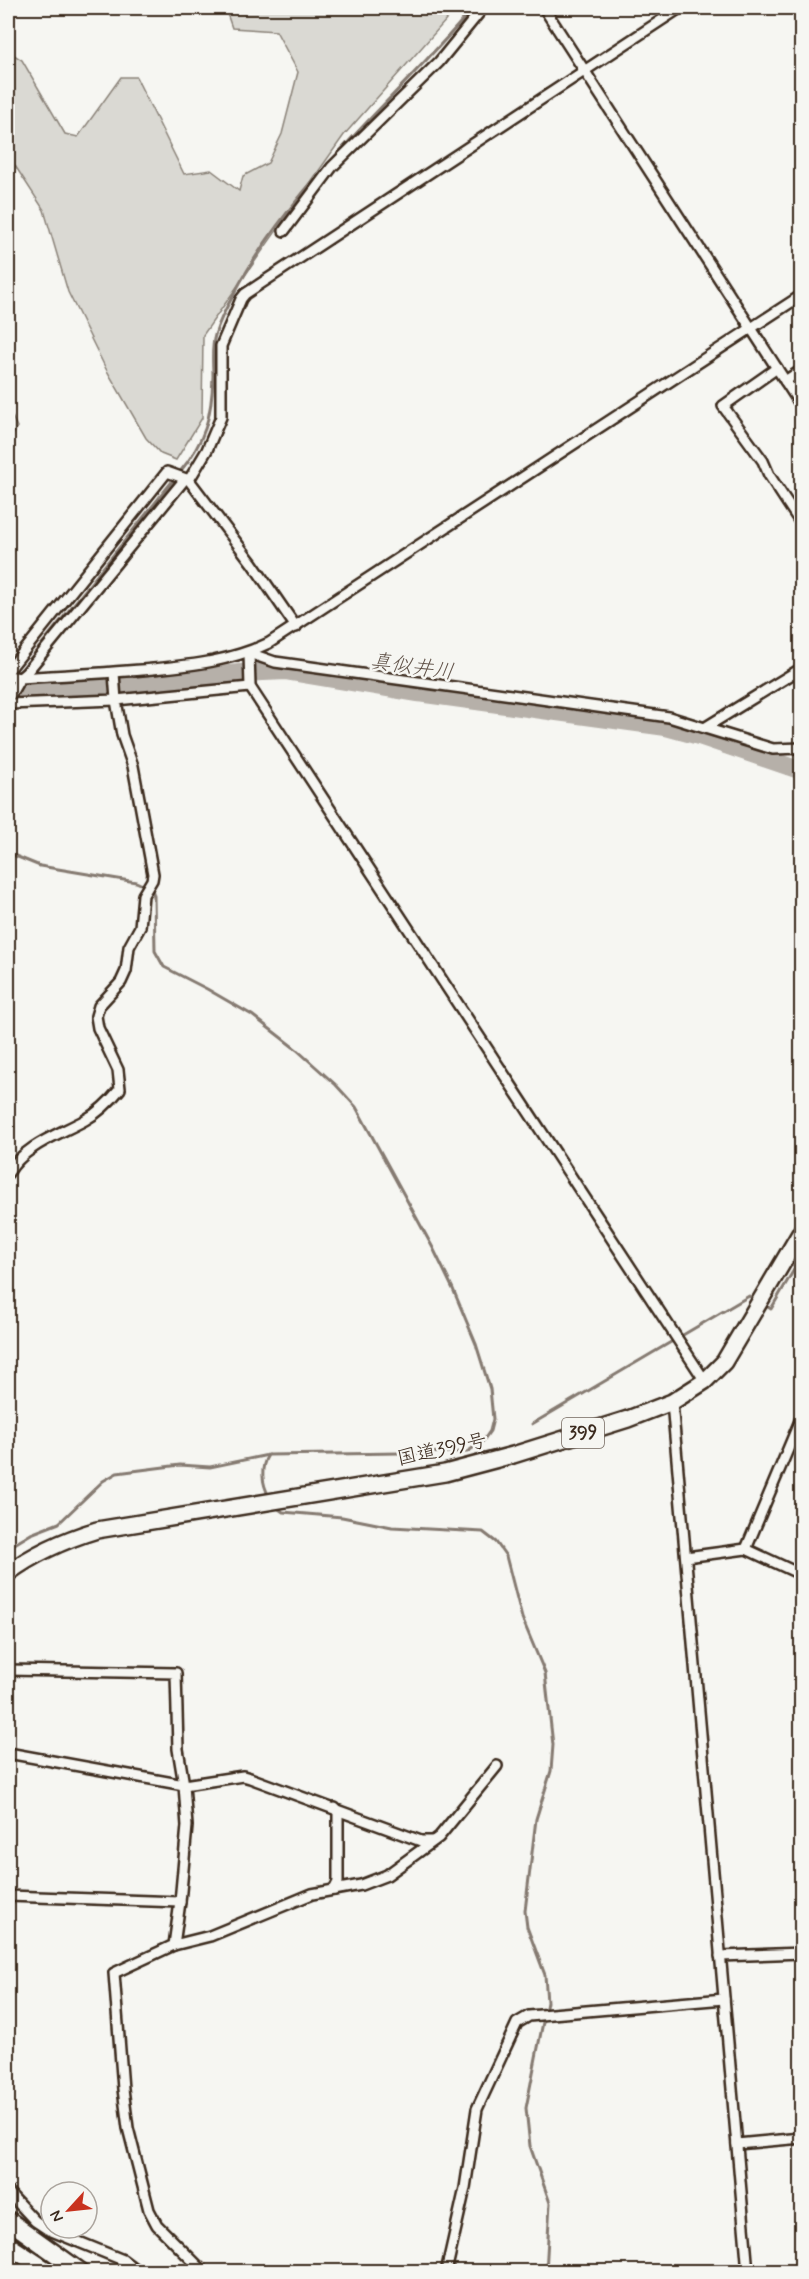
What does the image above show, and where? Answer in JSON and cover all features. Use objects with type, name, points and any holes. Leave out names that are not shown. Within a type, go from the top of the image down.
[{"type":"highway","name":"国道399号","points":[[8,1574],[38,1554],[67,1539],[97,1530],[456,1470],[524,1452],[628,1419],[672,1402],[705,1381],[724,1362],[801,1230]]},
{"type":"highway","points":[[8,2220],[81,2271]]},
{"type":"highway","points":[[8,2245],[49,2271]]},
{"type":"street","points":[[284,231],[332,167],[439,62],[483,8]]},
{"type":"street","points":[[544,8],[801,407]]},
{"type":"street","points":[[8,699],[19,680],[207,450],[220,417],[221,346],[245,294],[680,8]]},
{"type":"street","points":[[296,627],[252,562],[185,479],[167,472],[8,673],[19,680],[115,674],[249,656],[296,627],[801,295]]},
{"type":"street","points":[[777,368],[723,406],[763,461],[769,475],[801,525]]},
{"type":"street","points":[[785,381],[801,370]]},
{"type":"street","points":[[249,656],[250,685],[705,1381]]},
{"type":"street","points":[[249,656],[275,662],[669,717],[772,749],[801,748]]},
{"type":"street","points":[[706,727],[801,668]]},
{"type":"street","points":[[8,1173],[42,1140],[87,1119],[112,1099],[120,1089],[118,1070],[98,1028],[96,1016],[99,1006],[121,982],[126,971],[129,947],[140,927],[145,890],[153,874],[133,766],[122,735],[115,674]]},
{"type":"street","points":[[8,704],[116,698],[250,685]]},
{"type":"street","points":[[672,1402],[748,2271]]},
{"type":"street","points":[[746,1549],[801,1416]]},
{"type":"street","points":[[686,1557],[746,1549],[801,1575]]},
{"type":"street","points":[[8,1670],[176,1673],[178,1749],[187,1826],[174,1945]]},
{"type":"street","points":[[8,1753],[184,1785],[243,1776],[421,1841],[433,1841]]},
{"type":"street","points":[[204,2271],[157,2225],[148,2210],[128,2128],[114,1973],[174,1945],[210,1936],[312,1894],[375,1881],[387,1875],[433,1841],[496,1766]]},
{"type":"street","points":[[334,1890],[338,1882],[338,1813],[335,1808]]},
{"type":"street","points":[[8,1896],[180,1902]]},
{"type":"street","points":[[720,1956],[801,1953]]},
{"type":"street","points":[[446,2271],[465,2188],[477,2109],[517,2023],[529,2016],[724,1999]]},
{"type":"street","points":[[737,2144],[801,2138]]},
{"type":"street","points":[[8,2192],[34,2221],[47,2229],[123,2260],[139,2271]]},
{"type":"shaded area","points":[[225,8],[451,8],[448,18],[344,135],[203,335],[202,418],[176,460],[161,454],[146,438],[106,369],[68,292],[44,210],[8,155],[8,51],[22,60],[65,134],[78,137],[121,77],[136,77],[184,174],[211,170],[239,191],[243,176],[268,163],[282,134],[298,72],[276,31],[232,28]]},
{"type":"shaded area","points":[[8,408],[17,427],[8,446]]},
{"type":"waterway","points":[[179,473],[201,439],[209,416],[213,376],[212,355],[217,330],[258,253],[314,179],[473,8]]},
{"type":"waterway","points":[[22,669],[175,478]]},
{"type":"waterway","name":"真似井川","points":[[8,689],[140,684],[239,673],[286,671],[418,693],[666,727],[802,771]]},
{"type":"waterway","points":[[8,853],[40,866],[136,882],[152,889],[155,951],[164,967],[252,1015],[297,1050],[336,1085],[356,1107],[453,1289],[476,1344],[490,1389],[493,1419],[490,1431],[483,1441],[467,1452],[268,1455],[210,1467],[180,1465],[117,1473],[103,1481],[59,1523],[31,1534],[8,1548]]},
{"type":"waterway","points":[[768,1307],[771,1309],[802,1256]]},
{"type":"waterway","points":[[532,1424],[749,1296],[754,1299]]},
{"type":"waterway","points":[[268,1455],[263,1476],[269,1496]]},
{"type":"waterway","points":[[276,1507],[283,1512],[342,1517],[392,1527],[483,1532],[496,1542],[506,1556],[522,1618],[545,1673],[553,1745],[551,1771],[536,1819],[525,1911],[527,1927],[545,1975],[547,2002],[526,2108],[530,2146],[550,2203],[546,2272]]}]
